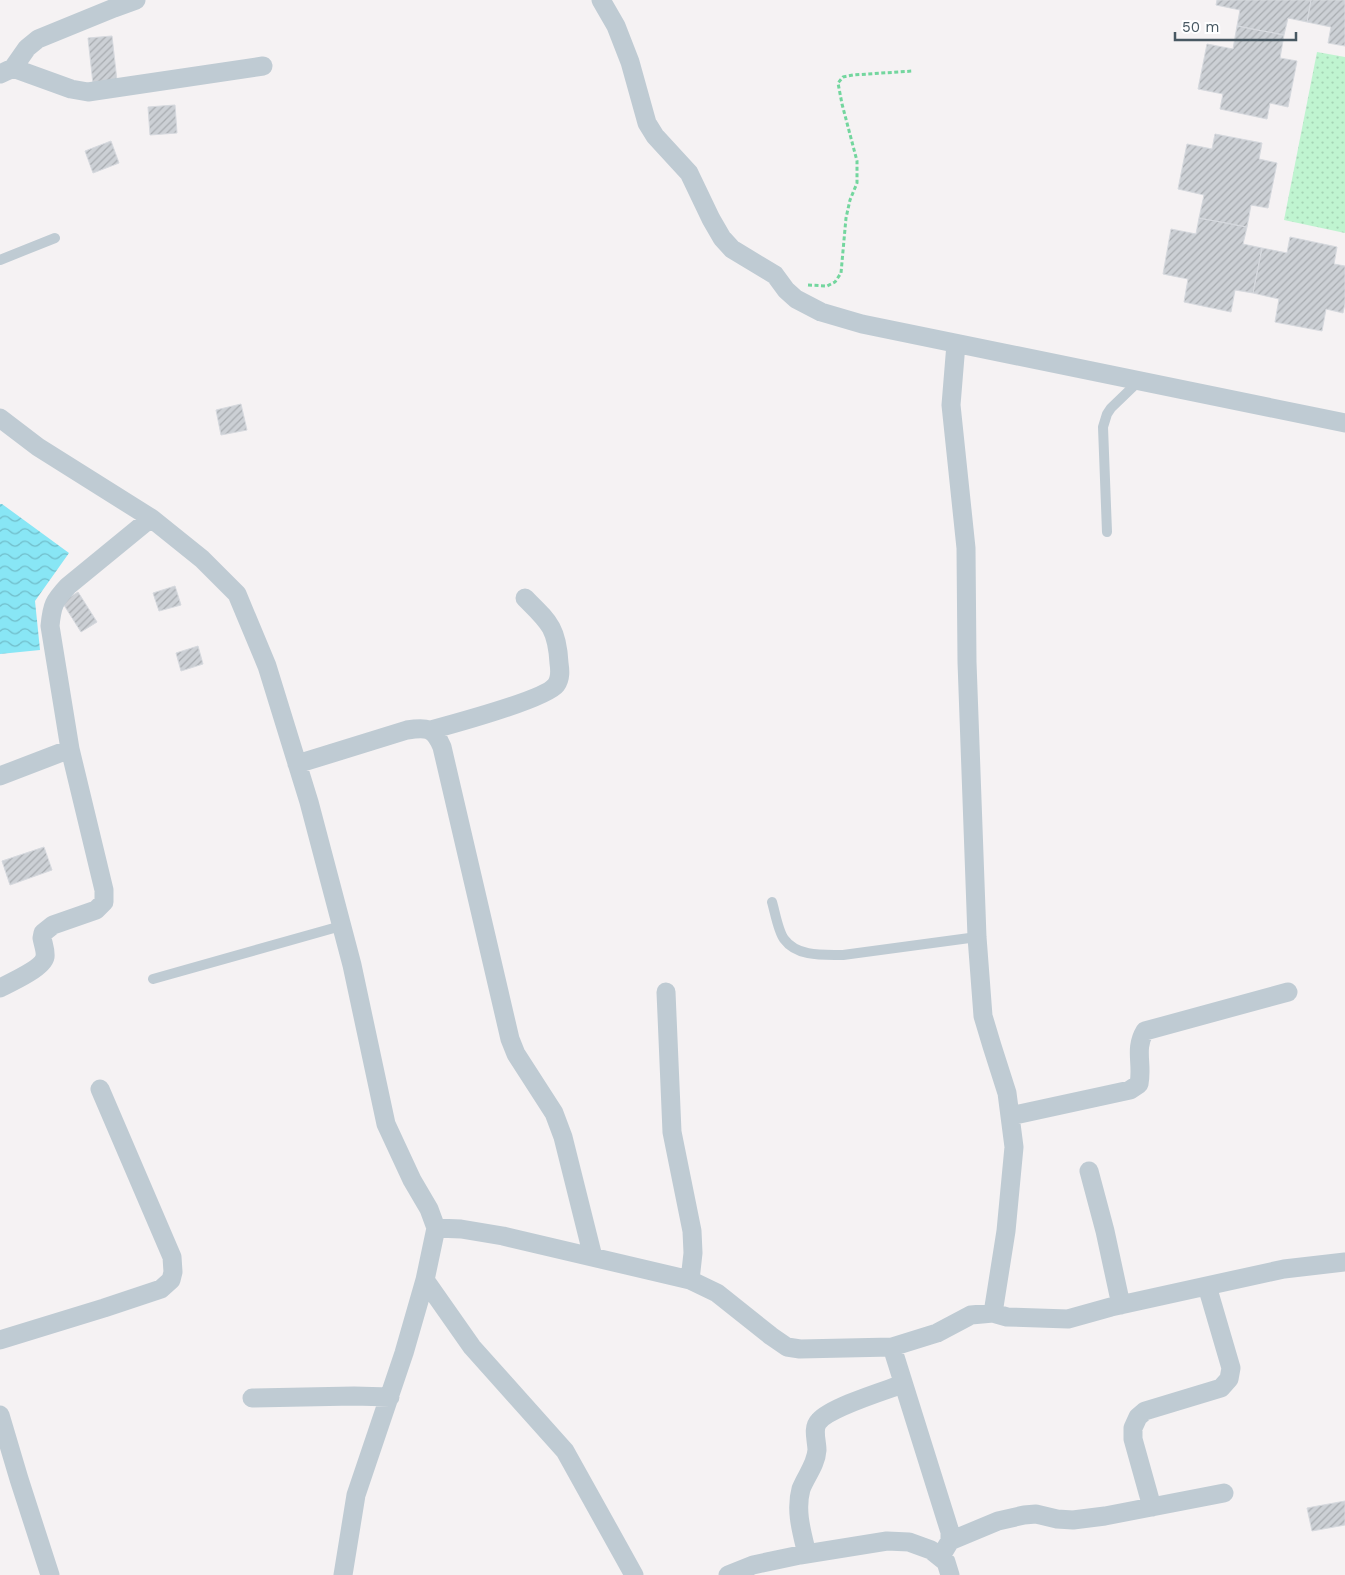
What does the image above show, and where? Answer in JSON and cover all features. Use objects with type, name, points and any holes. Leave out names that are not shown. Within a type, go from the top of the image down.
[{"type":"street","points":[[136,0],[38,39],[27,48],[7,71],[88,92],[263,66]]},
{"type":"street","points":[[600,0],[616,26],[630,62],[647,123],[655,136],[689,173],[722,238],[732,249],[775,275],[796,299],[822,312],[862,324],[1345,424]]},
{"type":"street","points":[[956,344],[951,405],[966,548],[967,662],[977,937],[983,1016],[1007,1093],[1014,1147],[1006,1231],[993,1313]]},
{"type":"street","points":[[0,418],[38,447],[152,518],[202,559],[237,594],[268,666],[309,802],[352,966],[386,1124],[412,1180],[429,1209],[436,1228],[425,1280],[390,1397],[356,1495],[343,1575]]},
{"type":"street","points":[[0,988],[35,968],[44,960],[42,938],[47,929],[53,925],[96,910],[104,902],[104,890],[70,749],[50,626],[52,608],[56,599],[68,586],[152,518]]},
{"type":"street","points":[[297,764],[407,730],[421,728],[431,730],[552,690],[558,683],[560,674],[555,634],[548,621],[525,598]]},
{"type":"street","points":[[431,730],[438,737],[442,746],[510,1039],[516,1054],[554,1113],[563,1137],[593,1257]]},
{"type":"street","points":[[0,776],[70,749]]},
{"type":"street","points":[[666,992],[672,1132],[692,1231],[690,1280]]},
{"type":"street","points":[[1010,1116],[1130,1090],[1138,1084],[1141,1075],[1138,1048],[1140,1039],[1145,1031],[1288,992]]},
{"type":"street","points":[[0,1339],[161,1289],[171,1280],[173,1272],[172,1258],[100,1089]]},
{"type":"street","points":[[1089,1172],[1105,1231],[1121,1305]]},
{"type":"street","points":[[436,1228],[461,1229],[503,1236],[690,1280],[717,1293],[787,1347],[800,1349],[892,1348],[937,1333],[971,1316],[993,1313],[1006,1317],[1068,1319],[1121,1305],[1284,1269],[1345,1262]]},
{"type":"street","points":[[425,1280],[472,1347],[566,1451],[634,1575]]},
{"type":"street","points":[[1152,1507],[1133,1439],[1133,1428],[1138,1417],[1145,1411],[1158,1406],[1221,1388],[1229,1379],[1231,1368],[1207,1286]]},
{"type":"street","points":[[892,1348],[950,1532],[950,1541],[939,1557]]},
{"type":"street","points":[[806,1554],[799,1520],[799,1502],[801,1489],[814,1462],[817,1451],[815,1435],[817,1422],[836,1410],[903,1384]]},
{"type":"street","points":[[252,1398],[390,1397]]},
{"type":"street","points":[[0,1415],[50,1575]]},
{"type":"street","points":[[950,1541],[998,1521],[1024,1515],[1036,1514],[1057,1519],[1073,1520],[1105,1516],[1224,1493]]},
{"type":"street","points":[[728,1575],[753,1565],[887,1540],[909,1542],[931,1550],[946,1562],[950,1575]]},
{"type":"lane","points":[[0,260],[55,238]]},
{"type":"lane","points":[[1107,532],[1103,427],[1111,408],[1138,382]]},
{"type":"lane","points":[[772,902],[784,939],[796,949],[807,953],[843,956],[977,937]]},
{"type":"lane","points":[[153,979],[341,926]]},
{"type":"path","points":[[780,281],[827,286],[835,282],[840,273],[846,218],[858,174],[857,161],[838,83],[843,77],[853,75],[913,71]]},
{"type":"green space","points":[[1317,52],[1345,57],[1345,233],[1284,220]]},
{"type":"water","points":[[0,504],[69,553],[35,601],[40,650],[0,654]]},
{"type":"building","points":[[1217,0],[1311,0],[1307,22],[1288,18],[1284,35],[1237,26],[1240,10],[1216,5]]},
{"type":"building","points":[[1311,0],[1345,0],[1345,46],[1328,43],[1331,27],[1307,22]]},
{"type":"building","points":[[1237,26],[1284,35],[1280,58],[1297,61],[1288,107],[1270,103],[1267,119],[1220,109],[1223,94],[1198,89],[1207,44],[1233,49]]},
{"type":"building","points":[[112,36],[117,81],[93,84],[88,38]]},
{"type":"building","points":[[175,105],[177,133],[150,135],[148,107]]},
{"type":"building","points":[[1215,134],[1262,143],[1259,159],[1277,163],[1268,208],[1251,205],[1247,227],[1199,218],[1204,195],[1178,189],[1187,144],[1212,149]]},
{"type":"building","points":[[111,141],[119,163],[93,173],[85,151]]},
{"type":"building","points":[[1199,218],[1247,227],[1243,244],[1262,248],[1253,293],[1235,290],[1231,312],[1184,302],[1188,279],[1163,274],[1171,229],[1196,234]]},
{"type":"building","points":[[1290,237],[1337,247],[1334,264],[1345,266],[1345,303],[1343,313],[1326,309],[1322,331],[1275,322],[1279,299],[1253,293],[1262,248],[1287,253]]},
{"type":"building","points":[[241,404],[247,430],[221,435],[216,410]]},
{"type":"building","points":[[175,586],[181,605],[159,611],[153,593]]},
{"type":"building","points":[[78,592],[97,622],[81,632],[62,602]]},
{"type":"building","points":[[198,646],[203,664],[181,671],[176,653]]},
{"type":"building","points":[[44,847],[52,870],[10,885],[2,861]]},
{"type":"building","points":[[1345,1501],[1345,1525],[1312,1531],[1307,1508]]}]
